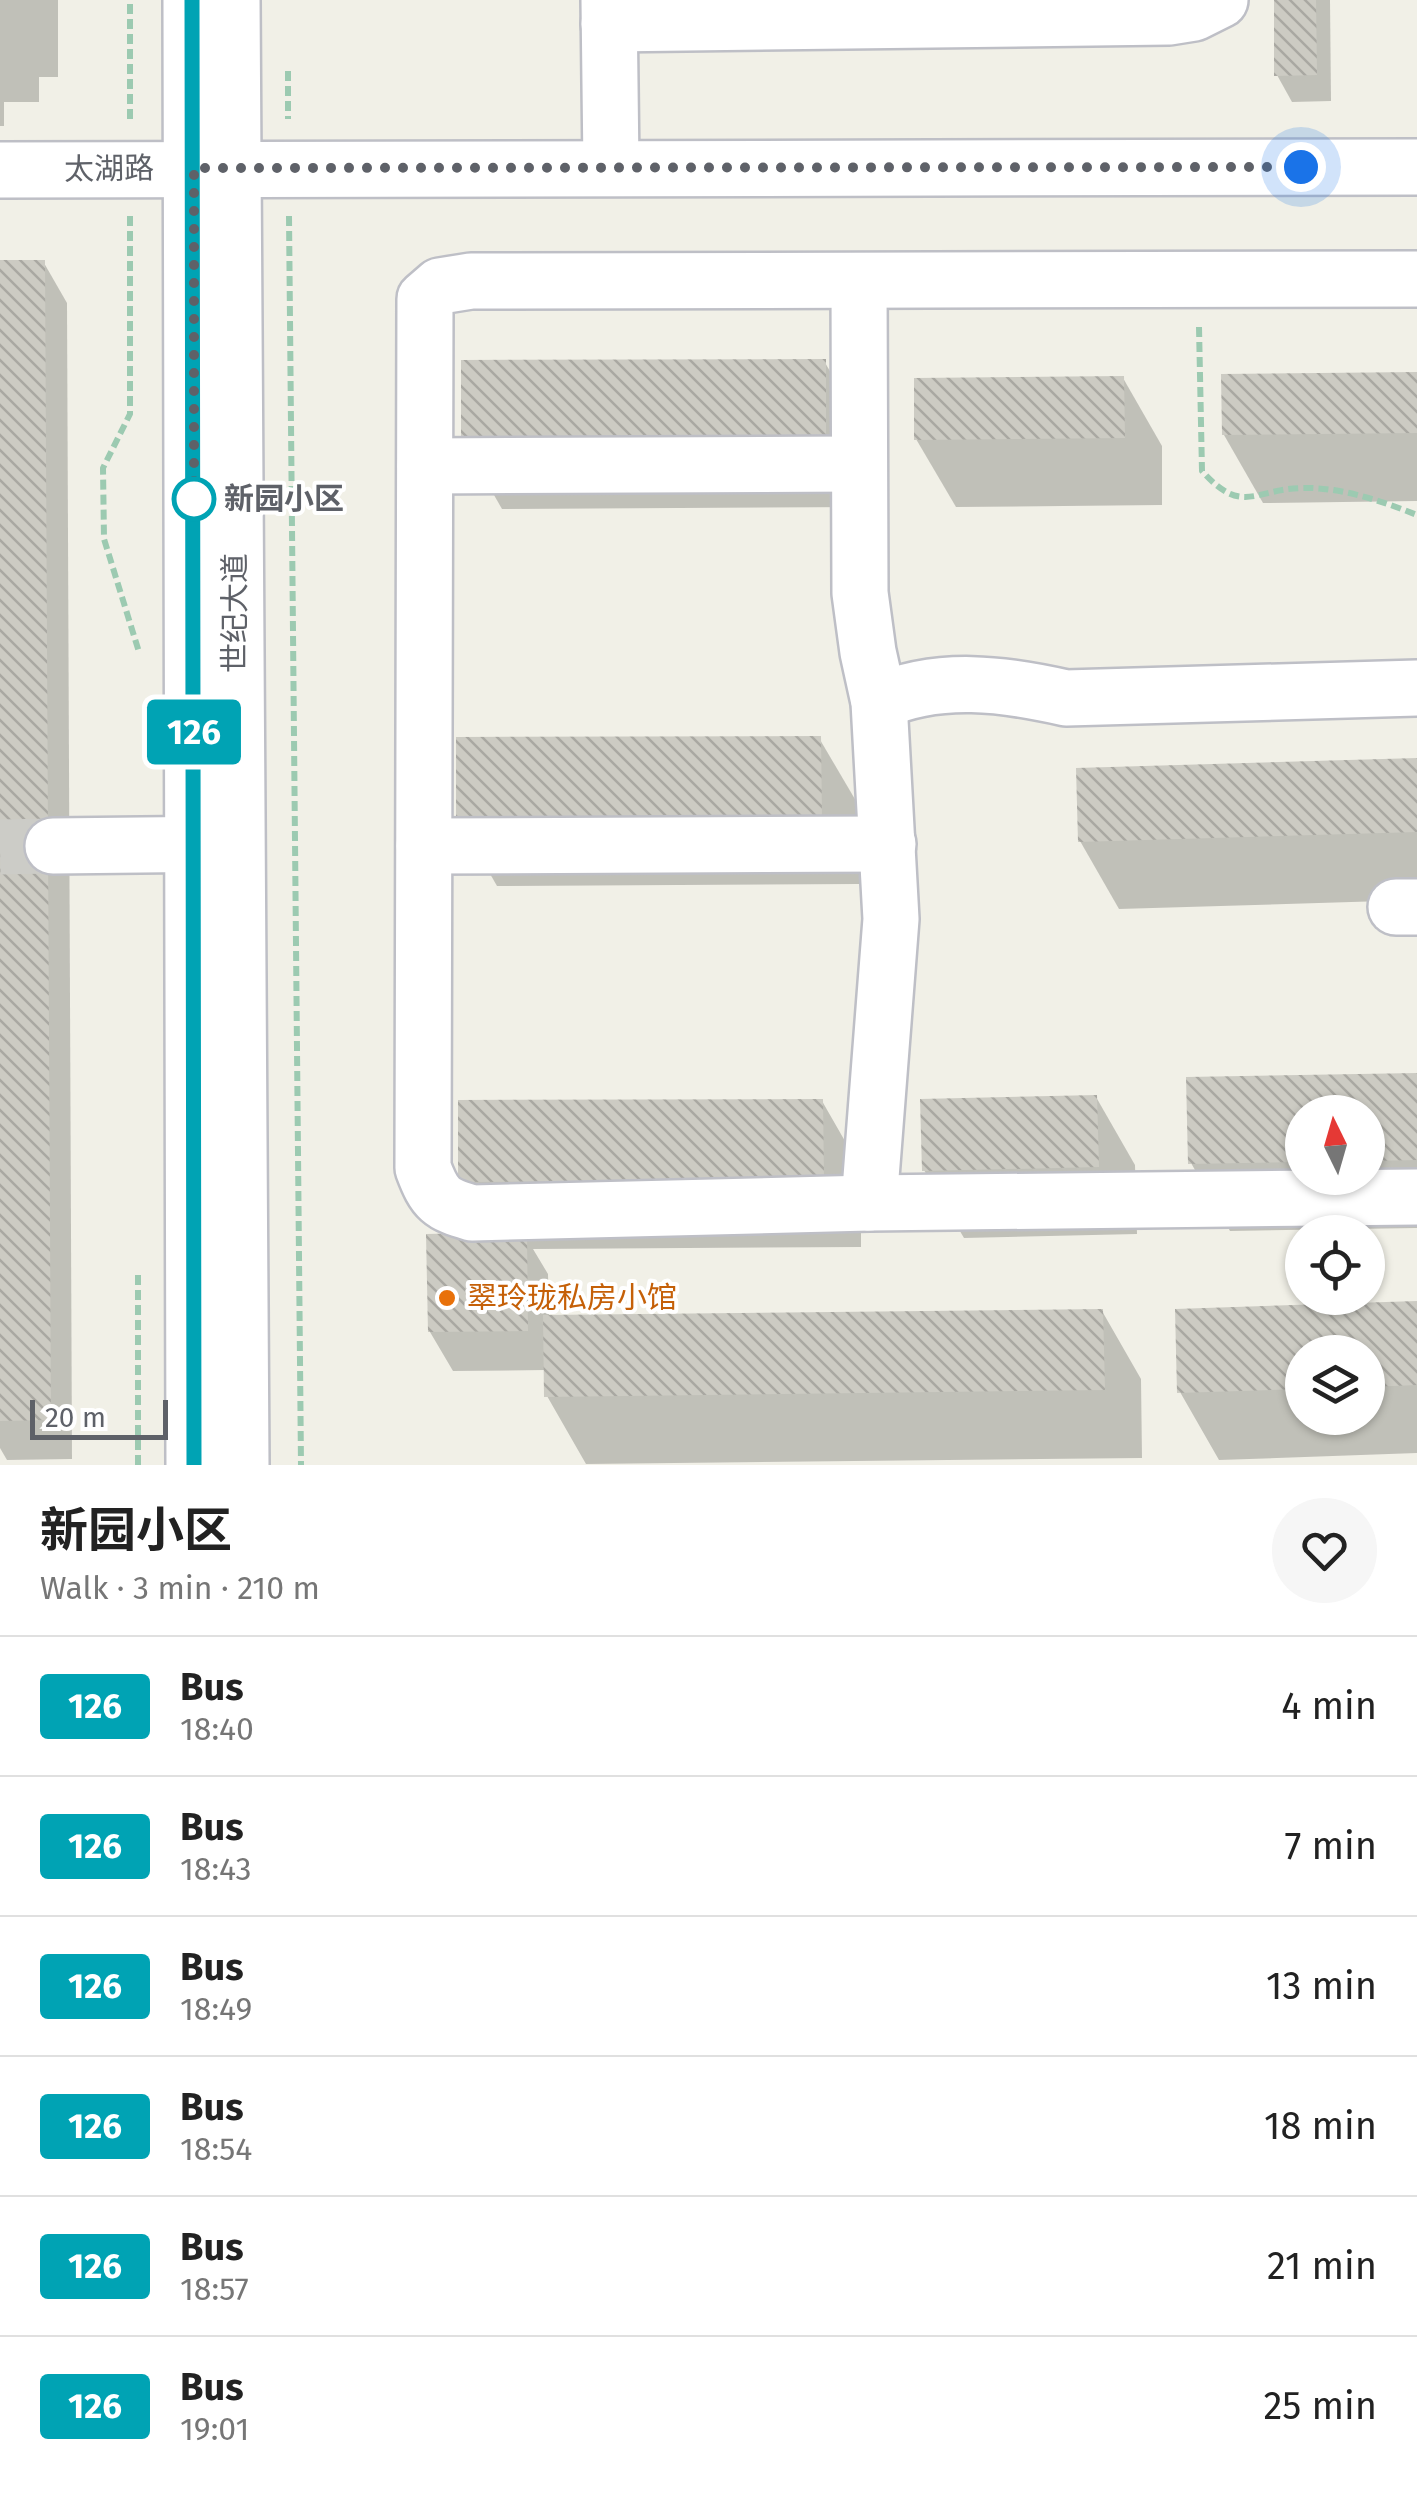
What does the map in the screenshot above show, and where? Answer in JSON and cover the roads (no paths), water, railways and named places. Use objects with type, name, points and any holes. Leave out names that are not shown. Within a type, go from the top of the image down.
[{"type":"street","name":"世纪大道","points":[[192,0],[213,168]]},
{"type":"street","name":"世纪大道","points":[[232,0],[213,168],[216,844],[241,1465]]},
{"type":"street","points":[[611,167],[609,12],[1169,17],[1194,12],[1220,0]]},
{"type":"street","name":"太湖路","points":[[0,170],[1417,167]]},
{"type":"street","points":[[1417,279],[471,281],[440,286],[425,299],[423,1168],[443,1204],[472,1214],[870,1203],[1417,1198]]},
{"type":"street","points":[[859,281],[860,593],[879,702],[891,919],[870,1203]]},
{"type":"street","points":[[425,466],[860,464]]},
{"type":"street","points":[[879,702],[900,693],[947,685],[1014,686],[1066,698],[1417,688]]},
{"type":"street","name":"世纪大道","points":[[194,1465],[216,844]]},
{"type":"street","points":[[53,846],[216,844]]},
{"type":"street","points":[[424,846],[888,844]]},
{"type":"tunnel","points":[[0,847],[53,846]]},
{"type":"place","name":"新园小区","points":[[194,499]]},
{"type":"place","name":"翠玲珑私房小馆","points":[[447,1298]]}]
